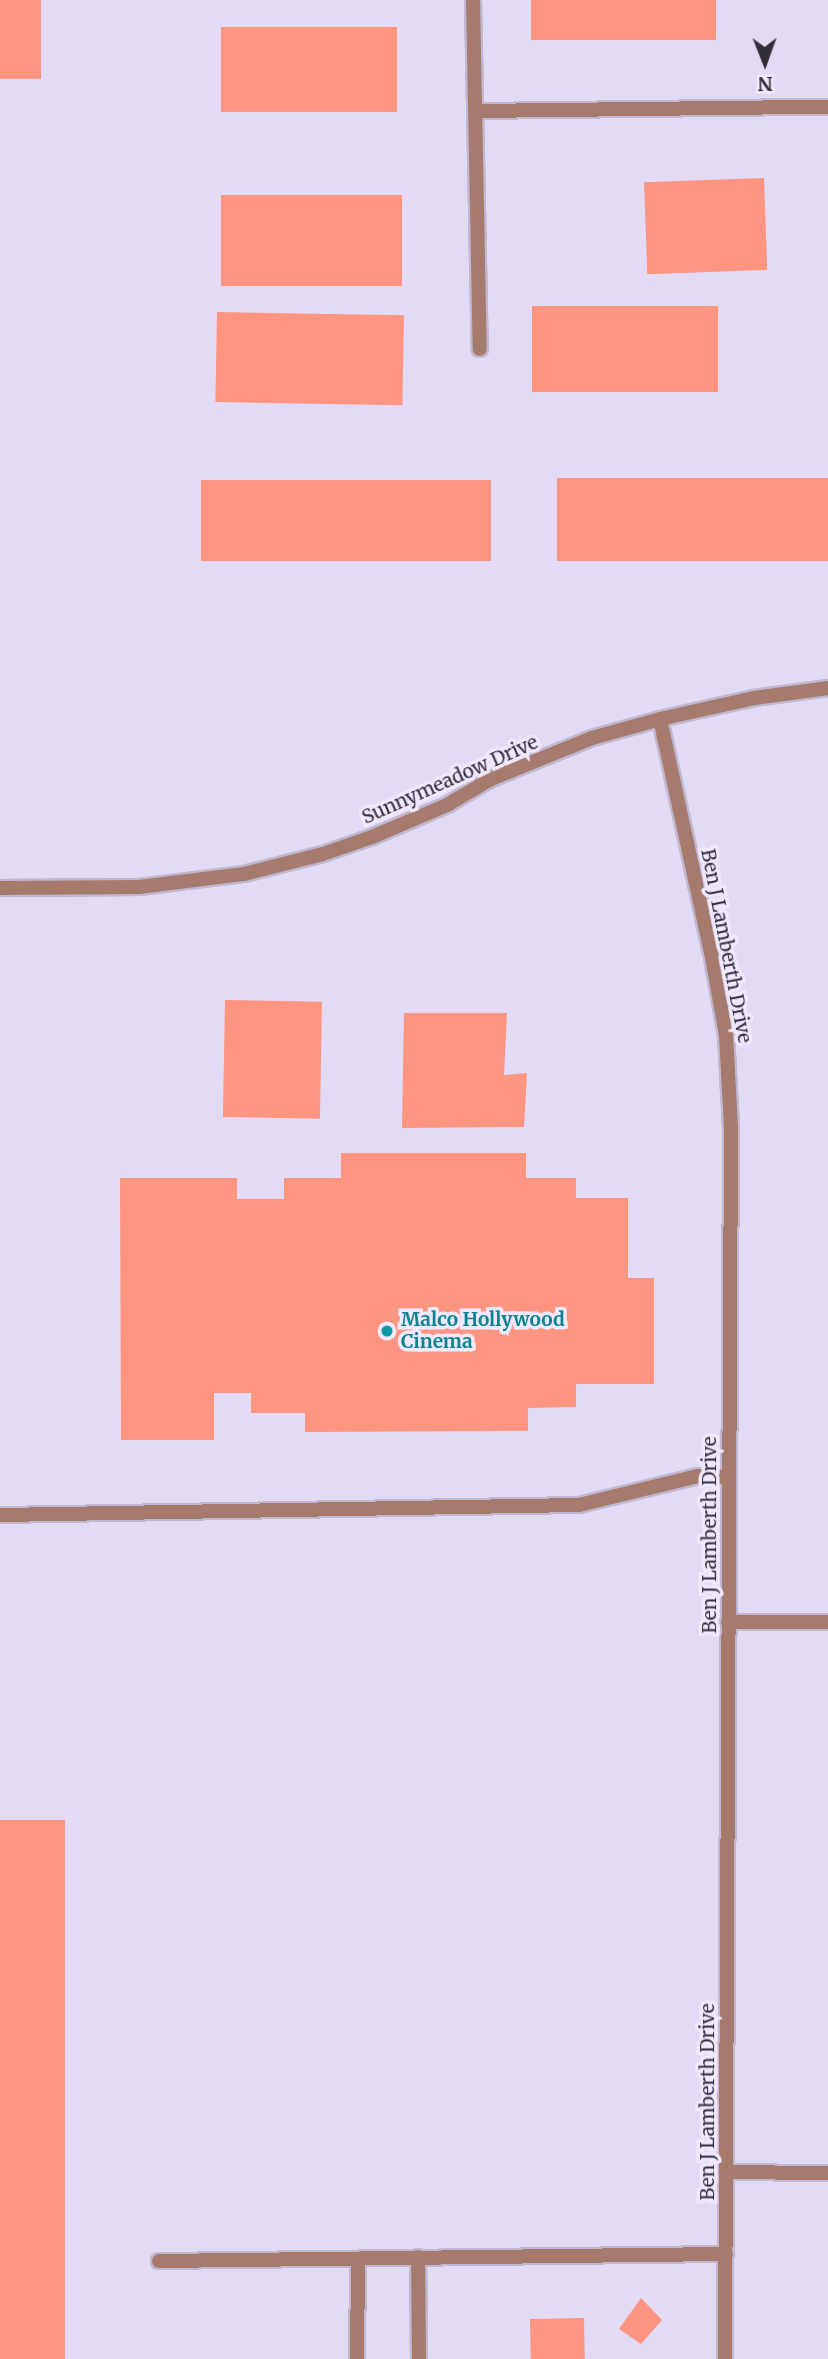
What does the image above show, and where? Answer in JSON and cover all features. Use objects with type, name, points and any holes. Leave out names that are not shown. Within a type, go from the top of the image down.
[{"type":"street","points":[[473,0],[480,349]]},
{"type":"street","points":[[476,111],[828,107]]},
{"type":"street","name":"Sunnymeadow Drive","points":[[0,888],[139,887],[244,874],[323,854],[447,805],[491,779],[580,743],[660,719],[754,698],[828,688]]},
{"type":"street","name":"Ben J Lamberth Drive","points":[[660,719],[726,1035],[731,1127],[725,2359]]},
{"type":"street","points":[[0,1515],[579,1505],[698,1476],[729,1477]]},
{"type":"street","points":[[728,1622],[828,1622]]},
{"type":"street","points":[[727,2172],[828,2173]]},
{"type":"street","points":[[159,2261],[726,2254]]},
{"type":"street","points":[[418,2257],[419,2359]]},
{"type":"street","points":[[357,2359],[358,2259]]},
{"type":"building","points":[[0,0],[41,0],[41,79],[0,79]]},
{"type":"building","points":[[531,0],[716,0],[716,40],[531,40]]},
{"type":"building","points":[[221,27],[397,27],[397,112],[221,112]]},
{"type":"building","points":[[764,178],[767,270],[647,274],[644,182]]},
{"type":"building","points":[[221,195],[402,195],[402,286],[221,286]]},
{"type":"building","points":[[532,306],[718,306],[718,392],[532,392]]},
{"type":"building","points":[[217,312],[404,315],[402,405],[215,402]]},
{"type":"building","points":[[557,478],[828,478],[828,561],[557,561]]},
{"type":"building","points":[[201,480],[491,480],[491,561],[201,561]]},
{"type":"building","points":[[225,1000],[322,1002],[320,1119],[223,1117]]},
{"type":"building","points":[[404,1013],[507,1013],[504,1075],[527,1073],[524,1127],[402,1128]]},
{"type":"building","name":"Malco Hollywood Cinema","points":[[341,1153],[526,1153],[526,1178],[576,1178],[576,1198],[628,1198],[628,1278],[654,1278],[654,1384],[576,1384],[576,1407],[528,1408],[528,1431],[305,1432],[305,1413],[251,1413],[251,1393],[214,1393],[214,1440],[121,1440],[120,1178],[237,1178],[237,1199],[284,1199],[284,1178],[341,1178]]},
{"type":"building","points":[[0,1820],[65,1820],[65,2359],[0,2359]]},
{"type":"building","points":[[641,2298],[662,2320],[641,2344],[619,2329]]},
{"type":"building","points":[[584,2318],[585,2359],[531,2359],[530,2319]]},
{"type":"place","name":"Malco Hollywood Cinema","points":[[387,1331]]}]
